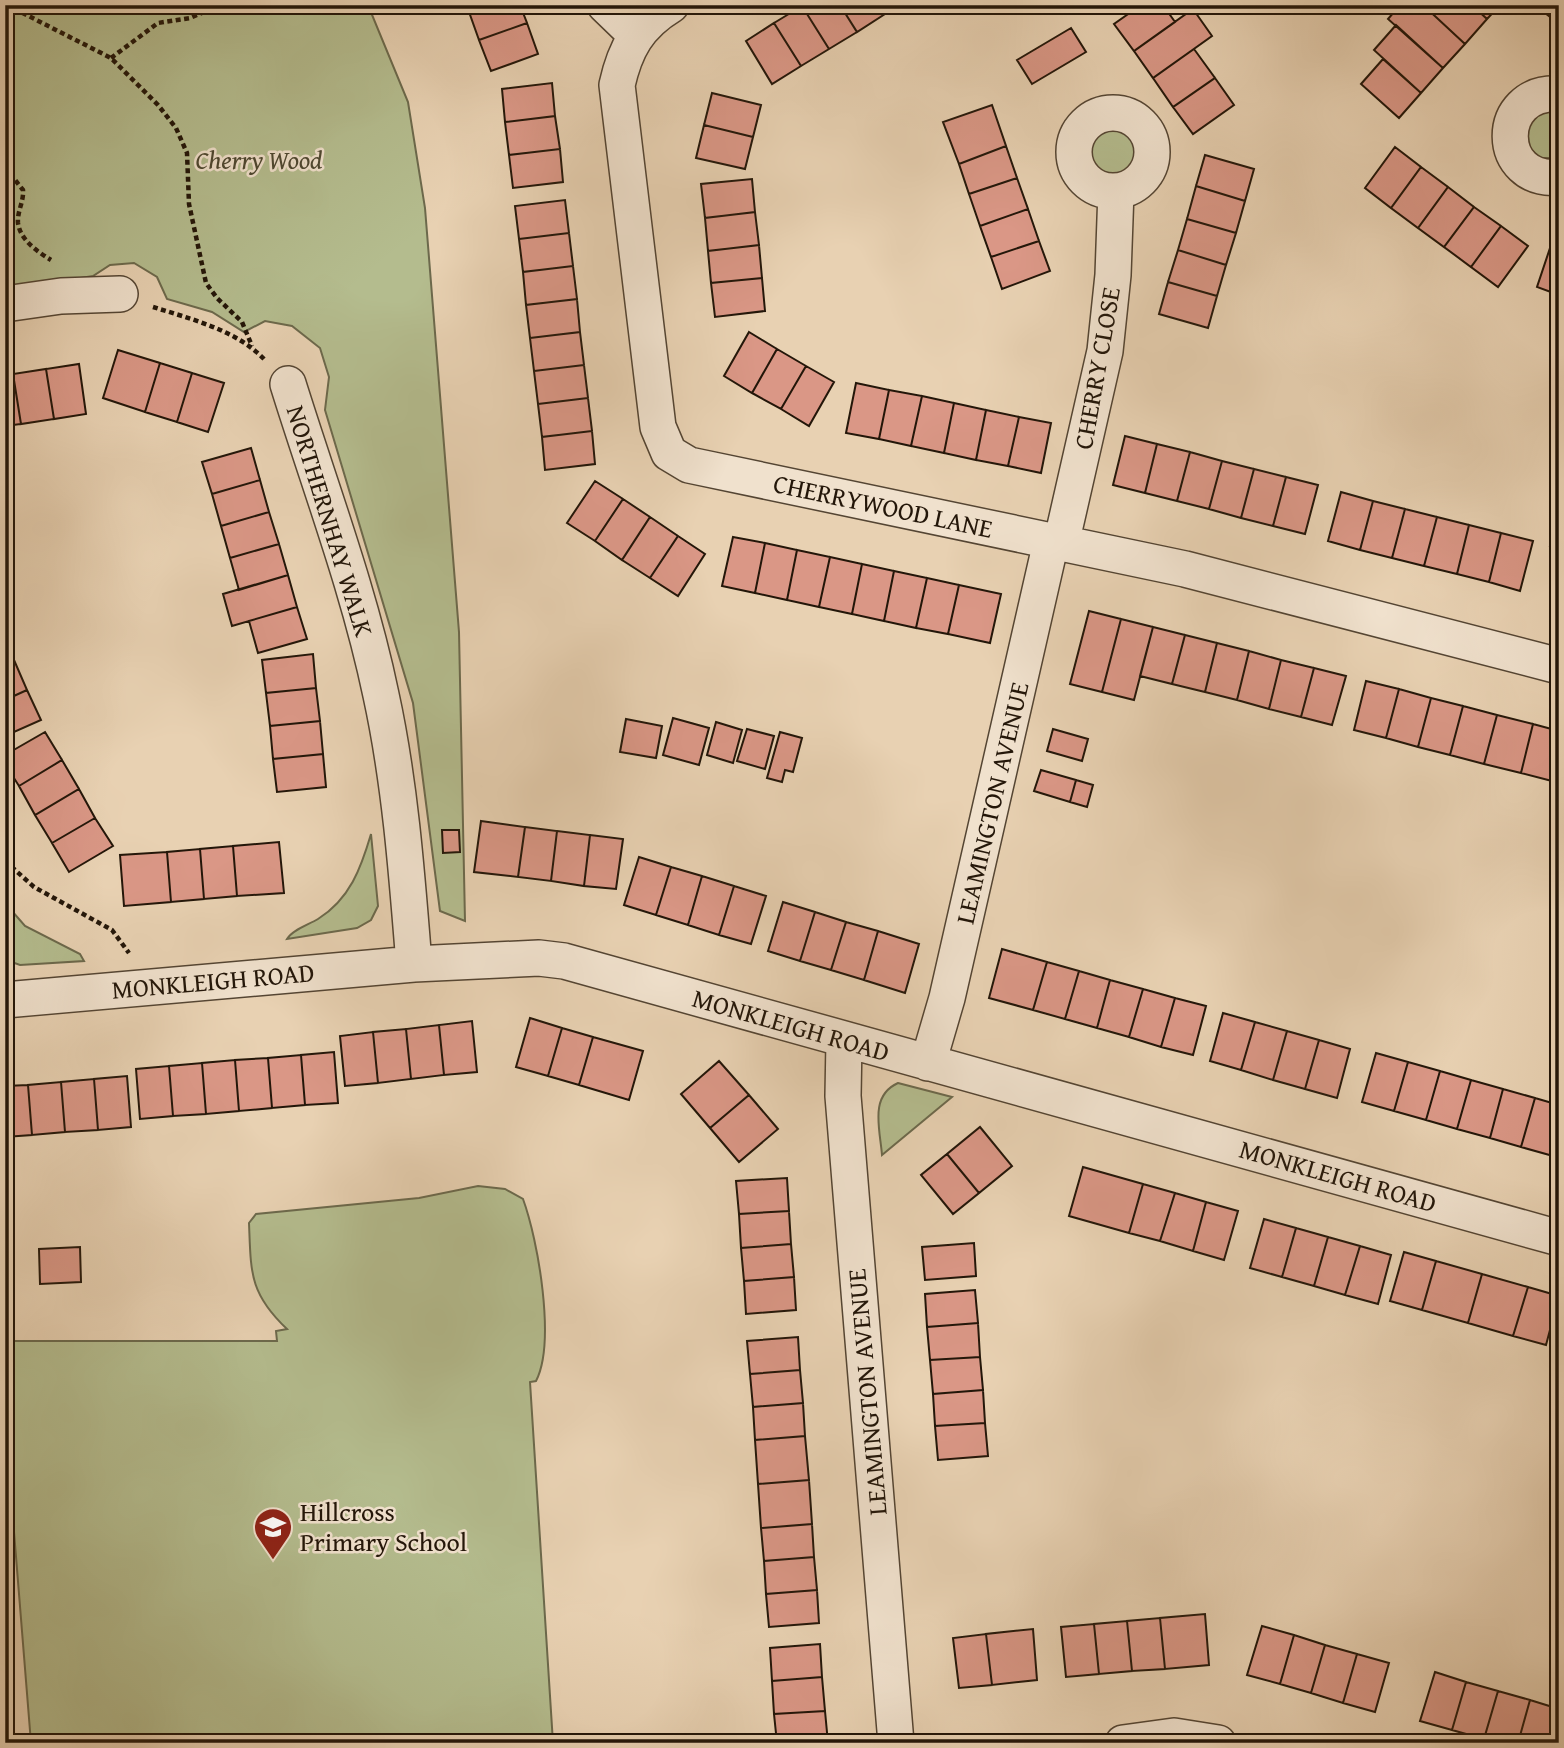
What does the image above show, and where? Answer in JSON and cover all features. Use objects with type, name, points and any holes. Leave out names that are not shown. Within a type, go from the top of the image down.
[{"type":"street","points":[[605,5],[635,34]]},
{"type":"street","name":"CHERRYWOOD LANE","points":[[671,5],[635,34],[623,58],[617,85],[658,427],[669,453],[689,465],[1185,569],[1559,666]]},
{"type":"street","points":[[1559,94],[1536,97],[1524,103],[1510,126],[1509,141],[1513,155],[1522,166],[1535,175],[1559,177]]},
{"type":"street","name":"CHERRY CLOSE","points":[[1056,543],[1105,351],[1111,303],[1116,191]]},
{"type":"street","points":[[5,304],[61,296],[108,294]]},
{"type":"street","name":"NORTHERNHAY WALK","points":[[288,384],[364,624],[382,697],[404,857],[414,964]]},
{"type":"street","name":"LEAMINGTON AVENUE","points":[[928,1063],[947,998],[1056,543]]},
{"type":"street","name":"MONKLEIGH ROAD","points":[[5,1000],[414,964],[539,958],[564,961],[1559,1238]]},
{"type":"street","name":"LEAMINGTON AVENUE","points":[[844,1040],[843,1096],[895,1743]]},
{"type":"street","points":[[1123,1743],[1174,1736],[1218,1743]]},
{"type":"path","points":[[7,5],[111,58],[158,104],[176,128],[187,153],[189,204],[206,283],[217,299],[242,322],[252,346]]},
{"type":"path","points":[[111,58],[158,23],[190,18],[220,5]]},
{"type":"path","points":[[5,167],[23,190],[18,222],[21,233],[35,251],[60,266],[79,272],[108,294]]},
{"type":"path","name":"NORTHERNHAY WALK","points":[[108,294],[224,332],[252,346],[288,384]]},
{"type":"path","points":[[5,861],[34,887],[113,930],[152,987]]},
{"type":"green space","name":"Cherry Wood","points":[[5,5],[368,5],[408,102],[425,208],[459,632],[465,921],[440,911],[413,703],[325,410],[329,377],[320,348],[292,326],[265,321],[244,332],[212,312],[167,299],[157,277],[134,263],[110,265],[93,276],[5,290]]},
{"type":"green space","points":[[1559,111],[1559,158],[1541,158],[1529,148],[1527,125],[1537,113]]},
{"type":"green space","points":[[1113,126],[1131,133],[1138,151],[1131,169],[1113,176],[1095,169],[1088,151],[1095,133]]},
{"type":"green space","points":[[371,834],[378,906],[371,920],[357,928],[287,939],[296,930],[329,911],[346,892],[358,871]]},
{"type":"green space","points":[[5,903],[25,926],[80,954],[84,961],[20,965],[6,960]]},
{"type":"green space","points":[[898,1083],[952,1097],[882,1155],[878,1114],[880,1105],[883,1096]]},
{"type":"green space","name":"Hillcross Primary School","points":[[478,1186],[505,1189],[523,1199],[534,1239],[543,1291],[545,1342],[542,1364],[536,1381],[530,1382],[553,1743],[31,1743],[5,1420],[5,1341],[277,1341],[276,1331],[287,1329],[265,1304],[254,1281],[252,1269],[249,1223],[256,1214],[419,1198]]},
{"type":"building","points":[[478,5],[520,5],[527,23],[479,40],[468,9]]},
{"type":"building","points":[[840,5],[879,5],[885,14],[857,32]]},
{"type":"building","points":[[840,5],[857,32],[829,49],[802,6]]},
{"type":"building","points":[[1141,5],[1163,5],[1175,22],[1134,51],[1114,24]]},
{"type":"building","points":[[1400,5],[1423,5],[1465,44],[1443,68],[1388,19]]},
{"type":"building","points":[[1423,5],[1472,5],[1487,19],[1465,44]]},
{"type":"building","points":[[1472,5],[1500,5],[1487,19]]},
{"type":"building","points":[[1537,5],[1559,5],[1559,24],[1536,6]]},
{"type":"building","points":[[802,6],[829,49],[801,66],[774,23]]},
{"type":"building","points":[[1193,9],[1212,36],[1153,78],[1134,51]]},
{"type":"building","points":[[527,23],[538,54],[491,71],[479,40]]},
{"type":"building","points":[[774,23],[801,66],[772,84],[746,41]]},
{"type":"building","points":[[1396,25],[1443,68],[1421,93],[1374,50]]},
{"type":"building","points":[[1071,28],[1086,52],[1032,84],[1017,60]]},
{"type":"building","points":[[1194,49],[1215,78],[1173,107],[1153,78]]},
{"type":"building","points":[[1383,59],[1421,93],[1399,118],[1361,84]]},
{"type":"building","points":[[1215,78],[1234,105],[1193,134],[1173,107]]},
{"type":"building","points":[[552,83],[555,116],[505,122],[502,89]]},
{"type":"building","points":[[712,93],[761,105],[753,137],[704,125]]},
{"type":"building","points":[[992,105],[1006,146],[959,164],[943,122]]},
{"type":"building","points":[[555,116],[560,149],[509,155],[505,122]]},
{"type":"building","points":[[704,125],[753,137],[745,169],[696,158]]},
{"type":"building","points":[[1006,146],[1017,178],[969,194],[959,164]]},
{"type":"building","points":[[1395,147],[1421,167],[1391,208],[1365,188]]},
{"type":"building","points":[[560,149],[563,182],[513,188],[509,155]]},
{"type":"building","points":[[1205,155],[1254,169],[1245,201],[1196,186]]},
{"type":"building","points":[[1421,167],[1448,187],[1418,228],[1391,208]]},
{"type":"building","points":[[1017,178],[1028,209],[980,226],[969,194]]},
{"type":"building","points":[[752,179],[755,212],[705,218],[701,184]]},
{"type":"building","points":[[1196,186],[1245,201],[1236,233],[1187,219]]},
{"type":"building","points":[[1448,187],[1474,207],[1444,247],[1418,228]]},
{"type":"building","points":[[565,200],[569,233],[519,239],[515,206]]},
{"type":"building","points":[[1474,207],[1501,226],[1471,267],[1444,247]]},
{"type":"building","points":[[1028,209],[1039,241],[991,257],[980,226]]},
{"type":"building","points":[[755,212],[759,245],[708,251],[705,218]]},
{"type":"building","points":[[1187,219],[1236,233],[1226,265],[1178,250]]},
{"type":"building","points":[[1501,226],[1528,246],[1498,287],[1471,267]]},
{"type":"building","points":[[569,233],[573,266],[523,272],[519,239]]},
{"type":"building","points":[[1553,239],[1559,241],[1559,295],[1537,287]]},
{"type":"building","points":[[1039,241],[1050,271],[1002,289],[991,257]]},
{"type":"building","points":[[759,245],[762,278],[711,283],[708,251]]},
{"type":"building","points":[[1178,250],[1226,265],[1217,296],[1168,282]]},
{"type":"building","points":[[573,266],[577,299],[526,305],[523,272]]},
{"type":"building","points":[[762,278],[765,311],[715,317],[711,283]]},
{"type":"building","points":[[1168,282],[1217,296],[1208,328],[1159,314]]},
{"type":"building","points":[[577,299],[580,332],[530,338],[526,305]]},
{"type":"building","points":[[580,332],[584,365],[534,371],[530,338]]},
{"type":"building","points":[[749,332],[777,349],[752,393],[724,376]]},
{"type":"building","points":[[777,349],[806,366],[781,409],[752,393]]},
{"type":"building","points":[[118,350],[160,363],[145,412],[103,398]]},
{"type":"building","points":[[160,363],[192,373],[177,422],[145,412]]},
{"type":"building","points":[[79,364],[86,414],[54,419],[46,369]]},
{"type":"building","points":[[584,365],[588,398],[538,404],[534,371]]},
{"type":"building","points":[[806,366],[834,382],[809,426],[781,409]]},
{"type":"building","points":[[46,369],[54,419],[21,424],[13,374]]},
{"type":"building","points":[[192,373],[224,383],[208,432],[177,422]]},
{"type":"building","points":[[13,374],[21,424],[5,426],[5,375]]},
{"type":"building","points":[[856,383],[889,390],[879,439],[846,433]]},
{"type":"building","points":[[889,390],[922,396],[911,446],[879,439]]},
{"type":"building","points":[[922,396],[954,403],[944,453],[911,446]]},
{"type":"building","points":[[588,398],[592,431],[542,437],[538,404]]},
{"type":"building","points":[[954,403],[986,410],[976,460],[944,453]]},
{"type":"building","points":[[986,410],[1019,417],[1008,466],[976,460]]},
{"type":"building","points":[[1019,417],[1051,423],[1041,473],[1008,466]]},
{"type":"building","points":[[592,431],[595,464],[545,470],[542,437]]},
{"type":"building","points":[[1125,436],[1157,444],[1145,493],[1113,485]]},
{"type":"building","points":[[1157,444],[1190,452],[1177,501],[1145,493]]},
{"type":"building","points":[[251,448],[260,480],[212,494],[202,462]]},
{"type":"building","points":[[1190,452],[1222,461],[1209,509],[1177,501]]},
{"type":"building","points":[[1222,461],[1254,469],[1241,518],[1209,509]]},
{"type":"building","points":[[1254,469],[1286,477],[1273,526],[1241,518]]},
{"type":"building","points":[[1286,477],[1318,485],[1305,534],[1273,526]]},
{"type":"building","points":[[260,480],[269,512],[221,526],[212,494]]},
{"type":"building","points":[[595,481],[623,499],[595,541],[567,523]]},
{"type":"building","points":[[1341,492],[1373,501],[1360,550],[1328,541]]},
{"type":"building","points":[[623,499],[650,517],[622,560],[595,541]]},
{"type":"building","points":[[1373,501],[1405,509],[1392,558],[1360,550]]},
{"type":"building","points":[[1405,509],[1437,517],[1424,566],[1392,558]]},
{"type":"building","points":[[269,512],[279,544],[230,558],[221,526]]},
{"type":"building","points":[[650,517],[678,536],[650,578],[622,560]]},
{"type":"building","points":[[1437,517],[1469,525],[1457,574],[1424,566]]},
{"type":"building","points":[[1469,525],[1501,533],[1489,582],[1457,574]]},
{"type":"building","points":[[1501,533],[1533,541],[1520,591],[1489,582]]},
{"type":"building","points":[[678,536],[705,554],[678,596],[650,578]]},
{"type":"building","points":[[733,537],[765,543],[755,593],[722,586]]},
{"type":"building","points":[[765,543],[797,550],[787,600],[755,593]]},
{"type":"building","points":[[279,544],[288,575],[239,590],[230,558]]},
{"type":"building","points":[[1559,546],[1559,595],[1550,547]]},
{"type":"building","points":[[797,550],[830,557],[819,607],[787,600]]},
{"type":"building","points":[[830,557],[862,564],[852,614],[819,607]]},
{"type":"building","points":[[862,564],[894,571],[884,621],[852,614]]},
{"type":"building","points":[[894,571],[927,578],[916,628],[884,621]]},
{"type":"building","points":[[288,575],[297,607],[232,626],[223,594]]},
{"type":"building","points":[[927,578],[959,585],[948,634],[916,628]]},
{"type":"building","points":[[959,585],[1001,594],[990,643],[948,634]]},
{"type":"building","points":[[297,607],[307,639],[258,653],[249,621]]},
{"type":"building","points":[[1089,611],[1121,619],[1102,692],[1070,684]]},
{"type":"building","points":[[1121,619],[1153,627],[1134,700],[1102,692]]},
{"type":"building","points":[[1153,627],[1185,635],[1172,684],[1140,676]]},
{"type":"building","points":[[1185,635],[1217,643],[1205,692],[1172,684]]},
{"type":"building","points":[[1217,643],[1249,651],[1237,700],[1205,692]]},
{"type":"building","points":[[1249,651],[1281,660],[1269,709],[1237,700]]},
{"type":"building","points":[[313,654],[316,688],[266,693],[262,660]]},
{"type":"building","points":[[14,660],[27,690],[5,700],[5,664]]},
{"type":"building","points":[[1281,660],[1314,668],[1301,717],[1269,709]]},
{"type":"building","points":[[1314,668],[1346,676],[1332,725],[1301,717]]},
{"type":"building","points":[[1366,681],[1399,689],[1386,738],[1354,730]]},
{"type":"building","points":[[316,688],[320,721],[270,726],[266,693]]},
{"type":"building","points":[[1399,689],[1431,698],[1418,747],[1386,738]]},
{"type":"building","points":[[27,690],[41,720],[5,736],[5,700]]},
{"type":"building","points":[[1431,698],[1463,706],[1450,755],[1418,747]]},
{"type":"building","points":[[1463,706],[1497,715],[1484,764],[1450,755]]},
{"type":"building","points":[[1497,715],[1533,724],[1521,773],[1484,764]]},
{"type":"building","points":[[673,718],[709,728],[699,765],[663,755]]},
{"type":"building","points":[[626,719],[662,726],[656,758],[620,752]]},
{"type":"building","points":[[320,721],[323,754],[273,759],[270,726]]},
{"type":"building","points":[[716,722],[742,730],[733,763],[707,755]]},
{"type":"building","points":[[1533,724],[1559,731],[1559,757],[1552,781],[1521,773]]},
{"type":"building","points":[[747,729],[774,736],[765,769],[737,761]]},
{"type":"building","points":[[1053,729],[1088,739],[1082,761],[1047,751]]},
{"type":"building","points":[[45,732],[62,760],[19,786],[5,764],[5,755]]},
{"type":"building","points":[[780,732],[802,738],[793,772],[785,770],[782,782],[767,778]]},
{"type":"building","points":[[323,754],[326,787],[277,792],[273,759]]},
{"type":"building","points":[[62,760],[79,789],[35,815],[19,786]]},
{"type":"building","points":[[1041,770],[1076,780],[1070,802],[1034,791]]},
{"type":"building","points":[[1076,780],[1093,785],[1087,807],[1070,802]]},
{"type":"building","points":[[79,789],[95,818],[52,843],[35,815]]},
{"type":"building","points":[[95,818],[113,846],[69,872],[52,843]]},
{"type":"building","points":[[481,821],[525,827],[518,877],[474,872]]},
{"type":"building","points":[[525,827],[557,831],[551,881],[518,877]]},
{"type":"building","points":[[442,830],[459,830],[460,852],[443,853]]},
{"type":"building","points":[[557,831],[590,835],[584,886],[551,881]]},
{"type":"building","points":[[590,835],[623,839],[616,889],[584,886]]},
{"type":"building","points":[[279,842],[284,893],[237,896],[233,846]]},
{"type":"building","points":[[233,846],[237,896],[204,899],[200,849]]},
{"type":"building","points":[[200,849],[204,899],[171,902],[167,852]]},
{"type":"building","points":[[167,852],[171,902],[124,906],[120,855]]},
{"type":"building","points":[[639,857],[671,867],[656,915],[624,905]]},
{"type":"building","points":[[671,867],[702,876],[688,925],[656,915]]},
{"type":"building","points":[[702,876],[734,886],[719,935],[688,925]]},
{"type":"building","points":[[734,886],[766,896],[751,944],[719,935]]},
{"type":"building","points":[[783,902],[815,912],[800,961],[768,951]]},
{"type":"building","points":[[815,912],[846,922],[831,970],[800,961]]},
{"type":"building","points":[[846,922],[878,931],[864,980],[831,970]]},
{"type":"building","points":[[878,931],[919,944],[905,993],[864,980]]},
{"type":"building","points":[[1002,949],[1047,962],[1033,1010],[989,998]]},
{"type":"building","points":[[1047,962],[1079,971],[1065,1019],[1033,1010]]},
{"type":"building","points":[[1079,971],[1110,980],[1097,1028],[1065,1019]]},
{"type":"building","points":[[1110,980],[1143,989],[1129,1037],[1097,1028]]},
{"type":"building","points":[[1143,989],[1175,998],[1161,1047],[1129,1037]]},
{"type":"building","points":[[1175,998],[1206,1006],[1193,1055],[1161,1047]]},
{"type":"building","points":[[1223,1013],[1255,1022],[1241,1070],[1210,1061]]},
{"type":"building","points":[[530,1018],[562,1028],[548,1076],[516,1067]]},
{"type":"building","points":[[472,1021],[477,1072],[444,1075],[439,1025]]},
{"type":"building","points":[[1255,1022],[1287,1031],[1273,1080],[1241,1070]]},
{"type":"building","points":[[439,1025],[444,1075],[411,1079],[406,1029]]},
{"type":"building","points":[[562,1028],[593,1037],[579,1085],[548,1076]]},
{"type":"building","points":[[406,1029],[411,1079],[378,1083],[373,1032]]},
{"type":"building","points":[[1287,1031],[1319,1040],[1305,1089],[1273,1080]]},
{"type":"building","points":[[373,1032],[378,1083],[345,1086],[340,1036]]},
{"type":"building","points":[[593,1037],[643,1051],[629,1100],[579,1085]]},
{"type":"building","points":[[1319,1040],[1350,1049],[1337,1098],[1305,1089]]},
{"type":"building","points":[[334,1052],[338,1103],[305,1105],[301,1055]]},
{"type":"building","points":[[1376,1053],[1408,1062],[1394,1111],[1362,1102]]},
{"type":"building","points":[[301,1055],[305,1105],[272,1108],[268,1058]]},
{"type":"building","points":[[268,1058],[272,1108],[239,1111],[235,1060]]},
{"type":"building","points":[[235,1060],[239,1111],[206,1114],[202,1063]]},
{"type":"building","points":[[719,1061],[749,1095],[710,1128],[681,1094]]},
{"type":"building","points":[[1408,1062],[1440,1071],[1426,1120],[1394,1111]]},
{"type":"building","points":[[202,1063],[206,1114],[173,1116],[169,1066]]},
{"type":"building","points":[[169,1066],[173,1116],[140,1119],[136,1069]]},
{"type":"building","points":[[1440,1071],[1471,1080],[1457,1129],[1426,1120]]},
{"type":"building","points":[[127,1076],[131,1127],[98,1130],[94,1079]]},
{"type":"building","points":[[94,1079],[98,1130],[65,1132],[61,1082]]},
{"type":"building","points":[[1471,1080],[1503,1089],[1490,1138],[1457,1129]]},
{"type":"building","points":[[61,1082],[65,1132],[32,1135],[28,1085]]},
{"type":"building","points":[[28,1085],[32,1135],[5,1137],[5,1086]]},
{"type":"building","points":[[1503,1089],[1535,1098],[1521,1147],[1490,1138]]},
{"type":"building","points":[[749,1095],[778,1129],[739,1162],[710,1128]]},
{"type":"building","points":[[1535,1098],[1559,1105],[1559,1136],[1553,1156],[1521,1147]]},
{"type":"building","points":[[980,1127],[1012,1166],[979,1193],[947,1154]]},
{"type":"building","points":[[947,1154],[979,1193],[953,1214],[921,1175]]},
{"type":"building","points":[[1083,1167],[1143,1184],[1129,1233],[1069,1216]]},
{"type":"building","points":[[787,1178],[789,1211],[739,1214],[736,1181]]},
{"type":"building","points":[[1143,1184],[1175,1193],[1160,1241],[1129,1233]]},
{"type":"building","points":[[1175,1193],[1206,1202],[1193,1251],[1160,1241]]},
{"type":"building","points":[[1206,1202],[1238,1211],[1224,1260],[1193,1251]]},
{"type":"building","points":[[789,1211],[791,1244],[741,1248],[739,1214]]},
{"type":"building","points":[[1264,1219],[1296,1228],[1282,1277],[1250,1268]]},
{"type":"building","points":[[1296,1228],[1328,1237],[1314,1286],[1282,1277]]},
{"type":"building","points":[[1328,1237],[1360,1246],[1345,1295],[1314,1286]]},
{"type":"building","points":[[974,1243],[976,1276],[925,1280],[922,1247]]},
{"type":"building","points":[[791,1244],[794,1277],[744,1281],[741,1248]]},
{"type":"building","points":[[1360,1246],[1391,1255],[1378,1304],[1345,1295]]},
{"type":"building","points":[[80,1247],[81,1282],[40,1284],[39,1249]]},
{"type":"building","points":[[1404,1252],[1436,1261],[1422,1310],[1390,1301]]},
{"type":"building","points":[[1436,1261],[1482,1274],[1468,1323],[1422,1310]]},
{"type":"building","points":[[1482,1274],[1528,1287],[1513,1336],[1468,1323]]},
{"type":"building","points":[[794,1277],[796,1310],[746,1314],[744,1281]]},
{"type":"building","points":[[1528,1287],[1559,1296],[1546,1345],[1513,1336]]},
{"type":"building","points":[[975,1290],[978,1323],[927,1327],[925,1294]]},
{"type":"building","points":[[978,1323],[980,1357],[930,1360],[927,1327]]},
{"type":"building","points":[[798,1337],[800,1370],[750,1374],[747,1341]]},
{"type":"building","points":[[980,1357],[983,1390],[933,1394],[930,1360]]},
{"type":"building","points":[[800,1370],[803,1403],[753,1407],[750,1374]]},
{"type":"building","points":[[983,1390],[985,1423],[935,1426],[933,1394]]},
{"type":"building","points":[[803,1403],[805,1436],[755,1440],[753,1407]]},
{"type":"building","points":[[985,1423],[988,1456],[938,1460],[935,1426]]},
{"type":"building","points":[[805,1436],[809,1480],[758,1484],[755,1440]]},
{"type":"building","points":[[809,1480],[812,1524],[761,1528],[758,1484]]},
{"type":"building","points":[[812,1524],[814,1557],[764,1561],[761,1528]]},
{"type":"building","points":[[814,1557],[817,1590],[766,1594],[764,1561]]},
{"type":"building","points":[[817,1590],[819,1623],[769,1627],[766,1594]]},
{"type":"building","points":[[1205,1614],[1209,1665],[1165,1669],[1160,1618]]},
{"type":"building","points":[[1160,1618],[1165,1669],[1132,1671],[1127,1621]]},
{"type":"building","points":[[1127,1621],[1132,1671],[1099,1674],[1094,1624]]},
{"type":"building","points":[[1094,1624],[1099,1674],[1066,1677],[1061,1627]]},
{"type":"building","points":[[1262,1626],[1294,1635],[1280,1684],[1247,1675]]},
{"type":"building","points":[[1033,1629],[1037,1680],[992,1685],[986,1634]]},
{"type":"building","points":[[986,1634],[992,1685],[959,1688],[953,1638]]},
{"type":"building","points":[[1294,1635],[1325,1645],[1311,1693],[1280,1684]]},
{"type":"building","points":[[820,1644],[822,1677],[772,1681],[770,1648]]},
{"type":"building","points":[[1325,1645],[1357,1654],[1343,1703],[1311,1693]]},
{"type":"building","points":[[1357,1654],[1389,1663],[1375,1712],[1343,1703]]},
{"type":"building","points":[[1435,1672],[1466,1682],[1452,1730],[1420,1721]]},
{"type":"building","points":[[822,1677],[825,1711],[774,1714],[772,1681]]},
{"type":"building","points":[[1466,1682],[1498,1691],[1484,1739],[1452,1730]]},
{"type":"building","points":[[1498,1691],[1530,1700],[1518,1743],[1484,1739]]},
{"type":"building","points":[[1530,1700],[1559,1709],[1552,1743],[1518,1743]]},
{"type":"building","points":[[825,1711],[828,1743],[777,1743],[774,1714]]},
{"type":"place","name":"Hillcross Primary School","points":[[273,1561]]}]
